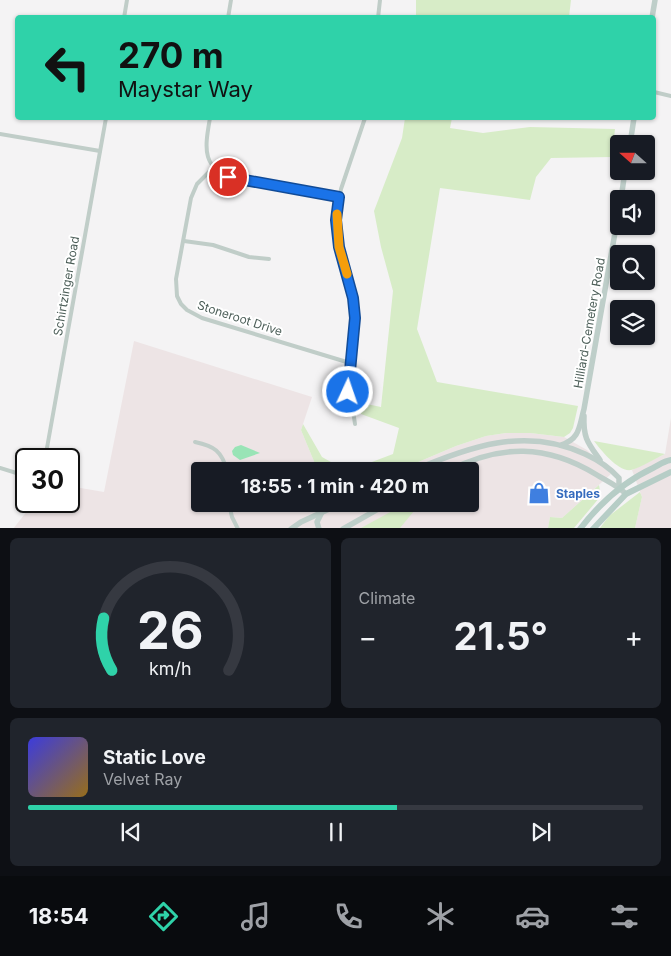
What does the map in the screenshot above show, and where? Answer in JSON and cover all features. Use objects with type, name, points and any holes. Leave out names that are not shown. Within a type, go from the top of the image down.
[{"type":"main road","points":[[652,15],[654,0]]},
{"type":"main road","points":[[631,135],[634,120]]},
{"type":"main road","name":"Hilliard-Cemetery Road","points":[[561,445],[571,442],[577,435],[584,409],[615,235]]},
{"type":"main road","name":"Hilliard-Cemetery Road","points":[[584,409],[587,443],[601,462]]},
{"type":"main road","points":[[435,462],[482,445],[511,440],[536,441],[561,445],[601,462],[619,478],[619,488]]},
{"type":"main road","points":[[459,462],[464,451]]},
{"type":"main road","points":[[469,462],[485,456],[510,451],[538,453],[563,458],[584,467],[626,494]]},
{"type":"main road","points":[[580,528],[595,510],[619,488],[634,477],[671,460]]},
{"type":"main road","points":[[593,528],[626,494],[671,472]]},
{"type":"main road","points":[[291,528],[322,512]]},
{"type":"main road","points":[[319,528],[317,522],[322,512]]},
{"type":"main road","points":[[343,528],[373,512]]},
{"type":"main road","points":[[338,528],[351,524]]},
{"type":"street","points":[[124,15],[127,0]]},
{"type":"street","points":[[228,15],[231,0]]},
{"type":"street","points":[[378,15],[380,0]]},
{"type":"street","points":[[656,92],[671,96]]},
{"type":"street","name":"Schirtzinger Road","points":[[47,448],[106,120]]},
{"type":"street","points":[[210,120],[206,146],[208,157],[221,174],[236,179],[339,197]]},
{"type":"street","points":[[355,424],[348,392],[355,318],[353,298],[339,247],[336,220],[339,197],[364,120]]},
{"type":"street","points":[[0,134],[100,151]]},
{"type":"street","name":"Stoneroot Drive","points":[[214,167],[197,184],[193,191],[176,288],[181,304],[187,310],[202,318],[350,363]]},
{"type":"street","points":[[184,241],[212,245],[249,257],[269,259]]},
{"type":"street","points":[[195,442],[213,447],[224,462]]},
{"type":"street","points":[[0,468],[15,473]]},
{"type":"street","points":[[231,512],[238,528]]},
{"type":"shaded area","points":[[416,0],[571,0],[569,15],[416,15]]},
{"type":"shaded area","points":[[405,120],[452,120],[450,128],[483,133],[530,127],[615,129],[614,135],[610,135],[610,157],[551,158],[536,177],[530,200],[440,188],[417,329],[437,382],[578,406],[570,433],[564,437],[530,433],[506,433],[486,436],[418,462],[372,462],[393,454],[399,428],[361,414],[357,402],[381,407],[393,291],[381,247],[374,211],[402,138]]},
{"type":"shaded area","points":[[134,341],[312,397],[301,430],[314,462],[191,462],[191,512],[479,512],[479,462],[418,462],[486,436],[506,433],[530,433],[564,437],[587,450],[611,474],[562,518],[550,517],[548,528],[14,528],[26,513],[80,513],[80,488],[104,492]]},
{"type":"shaded area","points":[[671,418],[671,528],[635,528],[642,497],[632,470],[665,454]]},
{"type":"shaded area","points":[[303,424],[322,457],[331,462],[314,462],[301,430]]},
{"type":"shaded area","points":[[594,441],[665,454],[635,469],[626,470],[610,460]]},
{"type":"shaded area","points":[[241,445],[260,453],[240,460],[233,455],[232,451],[235,447]]},
{"type":"shaded area","points":[[599,485],[600,491],[598,495],[600,497],[574,528],[548,528],[550,517],[562,518]]},
{"type":"shaded area","points":[[640,492],[642,497],[635,528],[600,528],[609,516]]},
{"type":"shaded area","points":[[390,512],[413,512],[400,528],[361,528]]},
{"type":"slow traffic","points":[[337,214],[339,247],[347,274]]},
{"type":"place","name":"Staples","points":[[539,493]]},
{"type":"route","points":[[228,177],[339,197],[336,220],[339,247],[353,298],[355,318],[348,392]]}]
